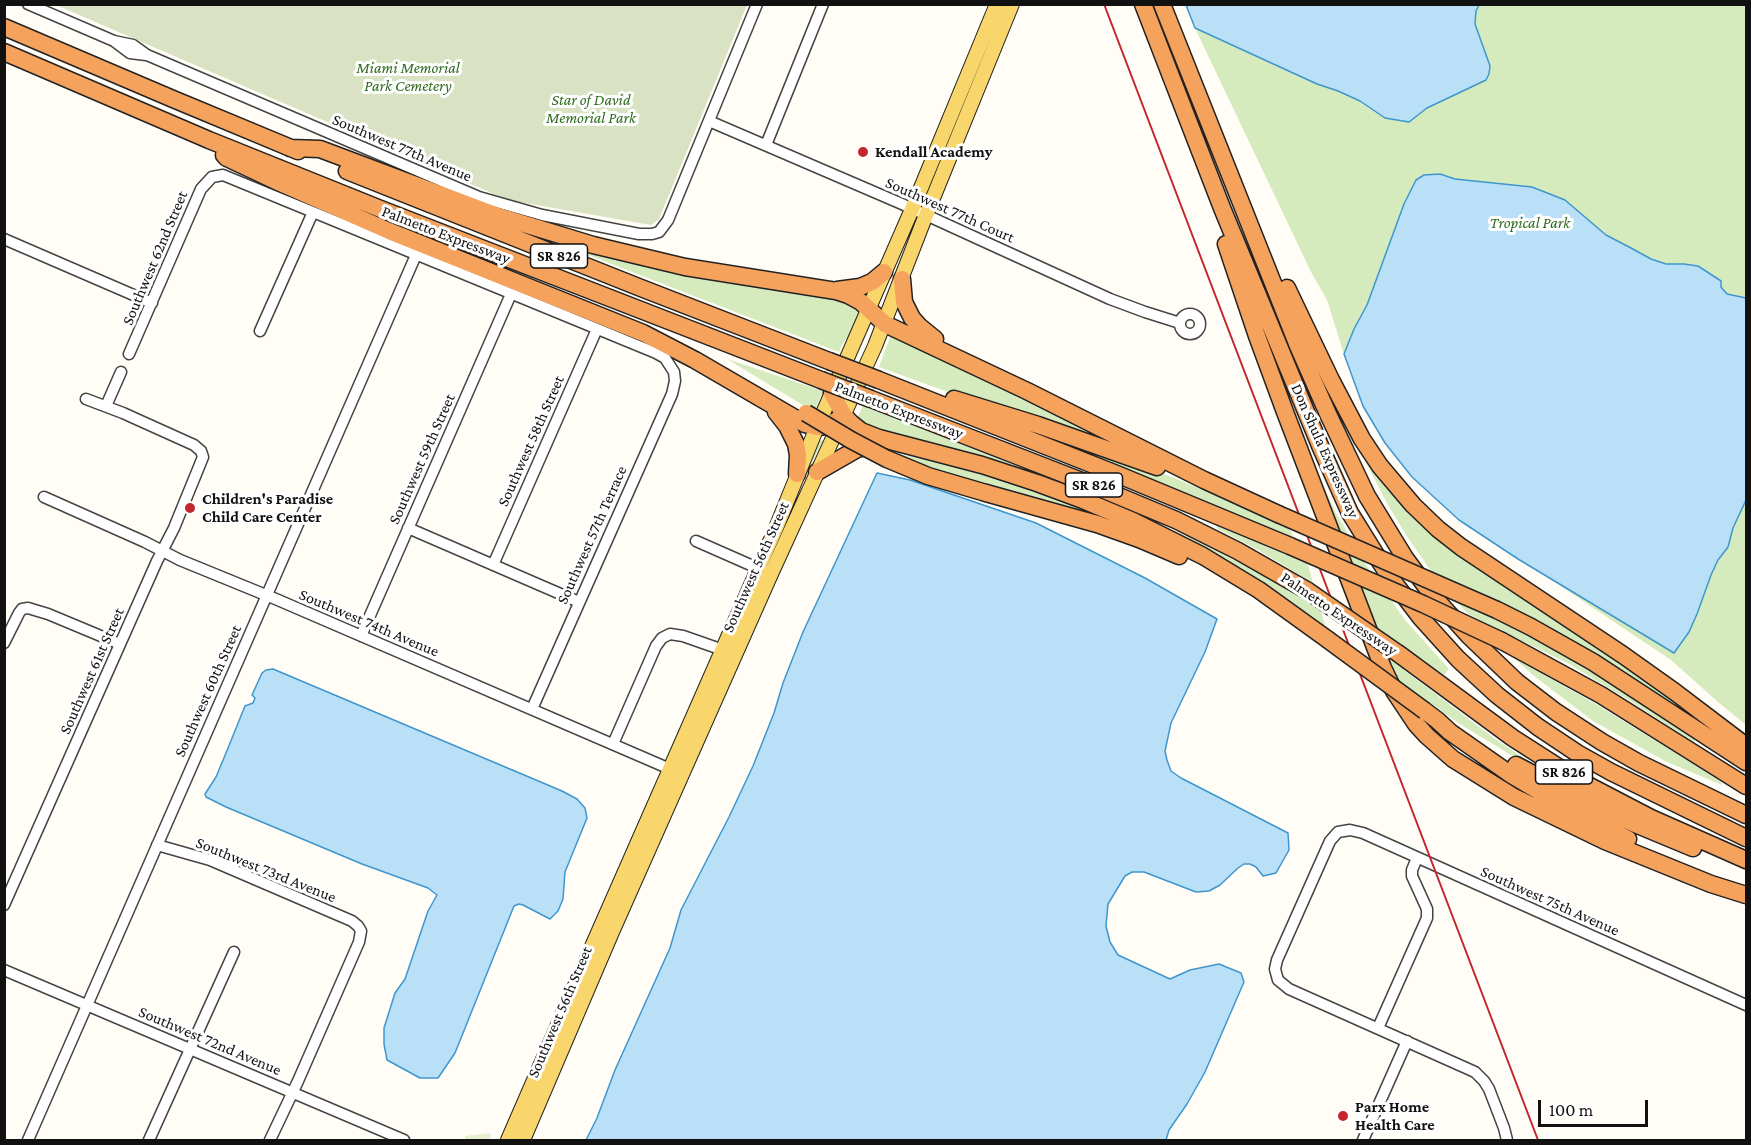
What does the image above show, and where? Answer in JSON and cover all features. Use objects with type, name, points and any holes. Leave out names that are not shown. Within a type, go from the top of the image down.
[{"type":"highway","name":"Don Shula Expressway","points":[[1143,4],[1222,208],[1321,448],[1350,513],[1389,576],[1421,618],[1458,659],[1518,712],[1559,741],[1611,772],[1746,838]]},
{"type":"highway","name":"Don Shula Expressway","points":[[1162,4],[1298,346],[1357,478],[1405,558],[1444,609],[1517,682],[1602,742],[1639,763],[1746,815]]},
{"type":"highway","name":"Palmetto Expressway","points":[[4,27],[290,148],[1119,475],[1424,604],[1502,641],[1601,695],[1746,786]]},
{"type":"highway","name":"Palmetto Expressway","points":[[4,52],[209,140],[378,208],[826,386],[871,399],[1176,520],[1238,550],[1308,591],[1399,654],[1513,738],[1570,775],[1651,818],[1746,860]]},
{"type":"highway","points":[[209,140],[227,158],[311,198],[659,341],[805,424],[817,427],[827,426],[844,416]]},
{"type":"highway","points":[[290,148],[320,149],[518,223],[593,245],[685,267],[836,291],[855,298],[885,324],[1069,411],[1204,480],[1531,627],[1593,662],[1746,762]]},
{"type":"highway","points":[[1222,208],[1220,225],[1285,412],[1383,668],[1394,691],[1416,724],[1453,759],[1514,797],[1605,841],[1711,884],[1743,894]]},
{"type":"highway","points":[[1265,259],[1284,282],[1362,439],[1385,472],[1413,505],[1461,547],[1623,655],[1746,746]]},
{"type":"highway","points":[[836,291],[860,287],[872,282],[884,272]]},
{"type":"highway","points":[[902,279],[904,302],[912,318],[918,326],[934,338],[939,348]]},
{"type":"highway","points":[[613,300],[636,318],[716,358],[861,446],[895,463],[934,478],[1076,518],[1139,539],[1195,563],[1277,604]]},
{"type":"highway","points":[[826,386],[844,416],[861,430],[873,436],[1021,477],[1108,510],[1203,556],[1259,590],[1487,758],[1568,808],[1743,894]]},
{"type":"highway","points":[[900,388],[926,390],[1060,432],[1181,476],[1204,480]]},
{"type":"highway","points":[[772,406],[793,436],[798,455],[797,474]]},
{"type":"highway","points":[[817,472],[857,449],[874,445],[903,444]]},
{"type":"highway","points":[[1431,716],[1453,726],[1541,779],[1604,811],[1746,869]]},
{"type":"main road","name":"Southwest 56th Street","points":[[765,572],[797,474],[817,427],[826,386],[868,310],[997,4]]},
{"type":"main road","name":"Southwest 56th Street","points":[[508,1140],[677,772],[765,572],[817,472],[885,324],[1012,4]]},
{"type":"main road","name":"Southwest 56th Street","points":[[523,1140],[612,932],[677,772]]},
{"type":"street","name":"Southwest 77th Avenue","points":[[28,4],[114,41],[131,53],[147,55],[479,197],[542,215],[639,234],[656,233],[668,220],[709,121]]},
{"type":"street","points":[[709,121],[757,4]]},
{"type":"street","points":[[766,145],[823,4]]},
{"type":"street","name":"Southwest 77th Court","points":[[709,121],[912,209],[1117,302],[1180,323]]},
{"type":"street","name":"Southwest 62nd Street","points":[[129,354],[201,189],[212,177],[227,176],[313,212]]},
{"type":"street","points":[[260,331],[313,212],[597,329]]},
{"type":"street","points":[[4,238],[152,303]]},
{"type":"street","name":"Southwest 60th Street","points":[[28,1140],[416,255]]},
{"type":"street","name":"Southwest 59th Street","points":[[361,636],[511,294]]},
{"type":"street","name":"Southwest 57th Terrace","points":[[532,709],[672,393],[675,381],[674,372],[659,354],[597,329]]},
{"type":"street","name":"Southwest 58th Street","points":[[493,565],[597,329]]},
{"type":"street","points":[[86,399],[106,406],[121,372]]},
{"type":"street","name":"Southwest 61st Street","points":[[4,904],[174,528],[201,461],[200,449],[194,445],[106,406]]},
{"type":"street","name":"Southwest 74th Avenue","points":[[44,496],[162,551],[677,772]]},
{"type":"street","points":[[408,528],[579,602]]},
{"type":"street","points":[[696,541],[765,572]]},
{"type":"street","points":[[4,643],[17,615],[22,609],[28,608],[120,644]]},
{"type":"street","points":[[613,744],[656,646],[667,635],[690,637],[729,653]]},
{"type":"street","name":"Southwest 75th Avenue","points":[[1378,1028],[1286,987],[1278,980],[1275,969],[1278,956],[1330,841],[1341,831],[1360,832],[1746,1005]]},
{"type":"street","name":"Southwest 73rd Avenue","points":[[157,845],[210,860],[352,921],[360,929],[359,942],[292,1093]]},
{"type":"street","points":[[1418,858],[1412,870],[1412,876],[1427,909],[1427,918],[1378,1028],[1478,1075],[1489,1089],[1507,1140]]},
{"type":"street","points":[[149,1140],[234,952]]},
{"type":"street","name":"Southwest 72nd Avenue","points":[[4,970],[396,1139]]},
{"type":"street","points":[[1363,1140],[1407,1041]]},
{"type":"street","points":[[270,1140],[292,1093]]},
{"type":"green space","points":[[56,5],[747,5],[659,219],[651,225],[508,200]]},
{"type":"green space","name":"Tropical Park","points":[[1186,5],[1746,5],[1746,725],[1671,660],[1450,512],[1385,443],[1344,354],[1327,300],[1311,272]]},
{"type":"green space","points":[[526,231],[830,296],[861,310],[855,328],[839,352]]},
{"type":"green space","points":[[892,332],[1129,449],[948,392],[879,367]]},
{"type":"green space","points":[[727,359],[823,391],[814,412],[760,379]]},
{"type":"green space","points":[[863,406],[1061,483],[1193,539],[1263,575],[1321,611],[1326,628],[1224,560],[856,420]]},
{"type":"green space","points":[[1040,433],[1152,469],[1281,522],[1288,525],[1294,538]]},
{"type":"green space","points":[[817,438],[823,441],[794,497],[787,528],[776,554],[767,561]]},
{"type":"green space","points":[[1355,441],[1388,482],[1609,653],[1706,723],[1704,725],[1599,656],[1531,617],[1433,574],[1388,505]]},
{"type":"green space","points":[[1307,451],[1335,511],[1366,565],[1405,620],[1449,669],[1444,675],[1394,639],[1405,671],[1494,738],[1557,781],[1460,724],[1392,676]]},
{"type":"green space","points":[[889,452],[971,470],[1044,493],[1117,522],[964,482]]},
{"type":"green space","points":[[1217,526],[1308,564],[1313,583],[1216,528]]},
{"type":"green space","points":[[1454,599],[1510,624],[1590,668],[1669,719],[1695,739],[1694,742],[1569,664],[1468,614]]},
{"type":"green space","points":[[1514,658],[1599,706],[1698,767],[1722,785],[1667,762],[1593,721]]},
{"type":"green space","points":[[490,1133],[491,1140],[465,1140],[465,1136]]},
{"type":"water","points":[[1186,5],[1479,5],[1475,24],[1490,66],[1489,74],[1486,80],[1427,108],[1409,122],[1385,118],[1360,101],[1317,84],[1195,28]]},
{"type":"water","points":[[1440,174],[1455,179],[1532,187],[1565,200],[1606,235],[1651,259],[1666,264],[1698,266],[1721,281],[1721,287],[1727,294],[1746,298],[1746,500],[1733,528],[1728,547],[1718,560],[1711,575],[1689,632],[1674,653],[1518,559],[1459,520],[1412,477],[1385,443],[1363,406],[1344,354],[1367,305],[1404,204],[1416,180],[1424,175]]},
{"type":"water","points":[[877,473],[910,480],[1036,523],[1145,578],[1217,619],[1205,652],[1171,723],[1165,751],[1167,760],[1171,771],[1181,778],[1288,833],[1289,850],[1276,873],[1263,876],[1256,867],[1244,864],[1220,885],[1209,891],[1196,892],[1144,872],[1132,872],[1125,876],[1108,904],[1106,926],[1110,942],[1118,955],[1170,979],[1190,970],[1219,964],[1241,973],[1244,982],[1205,1072],[1169,1130],[1166,1140],[586,1140],[670,948],[681,910],[753,766],[803,632]]},
{"type":"water","points":[[273,669],[562,791],[577,799],[585,808],[587,818],[565,872],[563,899],[558,911],[550,919],[523,905],[514,906],[455,1053],[438,1078],[420,1078],[387,1060],[384,1044],[384,1028],[395,993],[405,979],[428,911],[437,895],[428,888],[362,864],[206,797],[205,794],[216,777],[245,706],[253,703],[255,698],[252,695],[262,673]]},
{"type":"railway","points":[[1104,4],[1538,1140]]},
{"type":"place","name":"Kendall Academy","points":[[863,152]]},
{"type":"place","name":"Children's Paradise Child Care Center","points":[[190,508]]},
{"type":"place","name":"Parx Home Health Care","points":[[1343,1116]]},
{"type":"park label","name":"Miami Memorial Park Cemetery","points":[[408,77]]},
{"type":"park label","name":"Star of David Memorial Park","points":[[591,109]]}]
